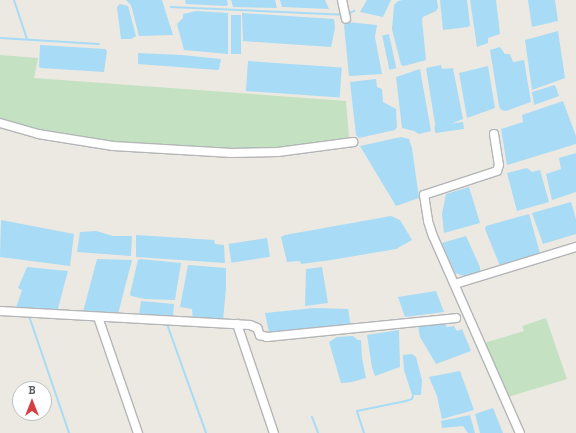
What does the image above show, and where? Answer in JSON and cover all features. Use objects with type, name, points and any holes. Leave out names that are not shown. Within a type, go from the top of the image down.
[{"type":"street","points":[[342,0],[346,20]]},
{"type":"street","points":[[0,123],[38,134],[113,146],[224,152],[278,152],[353,142]]},
{"type":"street","points":[[494,134],[499,165],[497,171],[424,195],[430,227],[520,433]]},
{"type":"street","points":[[455,284],[576,247]]},
{"type":"street","points":[[0,312],[237,324],[253,326],[257,328],[260,335],[267,337],[456,318]]},
{"type":"street","points":[[98,317],[138,433]]},
{"type":"street","points":[[237,324],[274,433]]},
{"type":"green space","points":[[0,55],[38,58],[34,78],[346,101],[349,138],[286,147],[237,149],[111,141],[33,128],[0,118]]},
{"type":"green space","points":[[546,318],[567,379],[508,397],[484,343],[524,331],[522,326]]},
{"type":"water","points":[[126,0],[162,0],[173,35],[139,36],[131,5]]},
{"type":"water","points":[[185,0],[227,0],[228,5],[186,4]]},
{"type":"water","points":[[231,0],[275,0],[277,8],[233,7]]},
{"type":"water","points":[[280,0],[325,0],[329,9],[282,7]]},
{"type":"water","points":[[367,0],[391,0],[383,17],[360,12]]},
{"type":"water","points":[[437,0],[438,8],[436,11],[423,17],[422,20],[426,60],[404,66],[401,65],[392,29],[394,5],[398,1]]},
{"type":"water","points":[[440,0],[467,0],[470,25],[468,27],[443,30]]},
{"type":"water","points":[[470,0],[496,0],[500,34],[488,38],[488,43],[477,47]]},
{"type":"water","points":[[528,0],[555,0],[558,21],[532,27]]},
{"type":"water","points":[[120,4],[128,6],[136,36],[131,39],[121,39],[117,7]]},
{"type":"water","points":[[196,11],[228,13],[228,54],[184,50],[177,24],[183,18],[183,14]]},
{"type":"water","points":[[242,13],[334,19],[335,28],[331,47],[243,41]]},
{"type":"water","points":[[231,15],[241,15],[241,54],[231,54]]},
{"type":"water","points":[[347,22],[377,25],[375,37],[382,74],[349,76],[344,25]]},
{"type":"water","points":[[558,31],[565,78],[532,90],[525,40]]},
{"type":"water","points":[[389,34],[396,68],[389,70],[382,35]]},
{"type":"water","points":[[40,45],[105,49],[107,51],[104,72],[41,68],[39,67]]},
{"type":"water","points":[[500,47],[505,54],[510,54],[513,62],[524,60],[531,102],[506,111],[501,110],[499,106],[490,50]]},
{"type":"water","points":[[138,53],[221,59],[218,70],[138,64]]},
{"type":"water","points":[[248,61],[342,68],[340,97],[246,91]]},
{"type":"water","points":[[441,65],[442,69],[453,68],[463,119],[436,130],[426,68]]},
{"type":"water","points":[[488,66],[495,108],[467,118],[459,73]]},
{"type":"water","points":[[420,69],[431,131],[419,134],[402,128],[396,77]]},
{"type":"water","points":[[376,79],[377,87],[382,89],[383,102],[396,109],[397,127],[395,130],[359,138],[356,135],[350,82]]},
{"type":"water","points":[[555,85],[559,96],[534,105],[532,92]]},
{"type":"water","points":[[563,101],[576,136],[576,144],[507,165],[501,129],[523,122],[522,115]]},
{"type":"water","points":[[463,122],[464,129],[435,133],[434,126]]},
{"type":"water","points":[[401,137],[409,139],[412,148],[419,198],[396,206],[360,146]]},
{"type":"water","points":[[576,153],[576,192],[552,200],[546,174],[561,169],[559,158]]},
{"type":"water","points":[[527,168],[532,172],[540,170],[549,202],[517,211],[507,173]]},
{"type":"water","points":[[469,187],[480,223],[444,233],[442,214],[446,194]]},
{"type":"water","points":[[571,202],[576,219],[576,234],[543,244],[532,213]]},
{"type":"water","points":[[529,214],[540,253],[500,266],[485,229],[486,226]]},
{"type":"water","points":[[391,216],[400,220],[412,240],[396,249],[301,264],[300,261],[287,262],[281,237],[285,235]]},
{"type":"water","points":[[1,220],[74,234],[70,266],[0,257]]},
{"type":"water","points":[[96,231],[113,236],[132,236],[131,256],[77,252],[80,232]]},
{"type":"water","points":[[136,235],[214,240],[215,244],[224,245],[225,263],[136,257]]},
{"type":"water","points":[[466,236],[480,267],[480,272],[467,277],[455,273],[442,243]]},
{"type":"water","points":[[267,238],[270,257],[231,263],[228,244]]},
{"type":"water","points":[[97,259],[132,260],[118,314],[83,312]]},
{"type":"water","points":[[138,260],[181,263],[175,300],[145,299],[131,296],[130,294]]},
{"type":"water","points":[[188,265],[226,268],[223,320],[193,320],[192,309],[180,307]]},
{"type":"water","points":[[27,267],[68,271],[57,312],[16,308],[22,290],[18,288]]},
{"type":"water","points":[[322,267],[328,303],[305,306],[306,269]]},
{"type":"water","points":[[436,291],[444,312],[405,317],[398,297]]},
{"type":"water","points":[[141,301],[174,304],[173,316],[139,315]]},
{"type":"water","points":[[314,308],[348,309],[351,327],[269,333],[265,313]]},
{"type":"water","points":[[445,323],[447,327],[454,326],[457,331],[462,329],[471,351],[436,364],[420,337],[418,326]]},
{"type":"water","points":[[399,330],[400,367],[375,376],[372,368],[367,335]]},
{"type":"water","points":[[353,336],[358,340],[361,340],[362,358],[366,378],[341,383],[329,342],[337,337]]},
{"type":"water","points":[[412,354],[416,357],[422,380],[421,395],[412,395],[404,370],[403,355]]},
{"type":"water","points":[[460,371],[474,410],[442,419],[437,396],[429,377]]},
{"type":"water","points":[[493,408],[503,433],[480,433],[475,414]]},
{"type":"water","points":[[470,415],[475,433],[468,433],[463,426],[442,428],[441,421]]},
{"type":"waterway","points":[[14,0],[27,39]]},
{"type":"waterway","points":[[171,7],[344,15]]},
{"type":"waterway","points":[[348,14],[354,11]]},
{"type":"waterway","points":[[0,38],[99,44]]},
{"type":"waterway","points":[[29,316],[69,433]]},
{"type":"waterway","points":[[167,324],[206,433]]},
{"type":"waterway","points":[[364,433],[357,411],[406,401],[412,399],[413,396]]},
{"type":"waterway","points":[[312,417],[318,433]]}]
